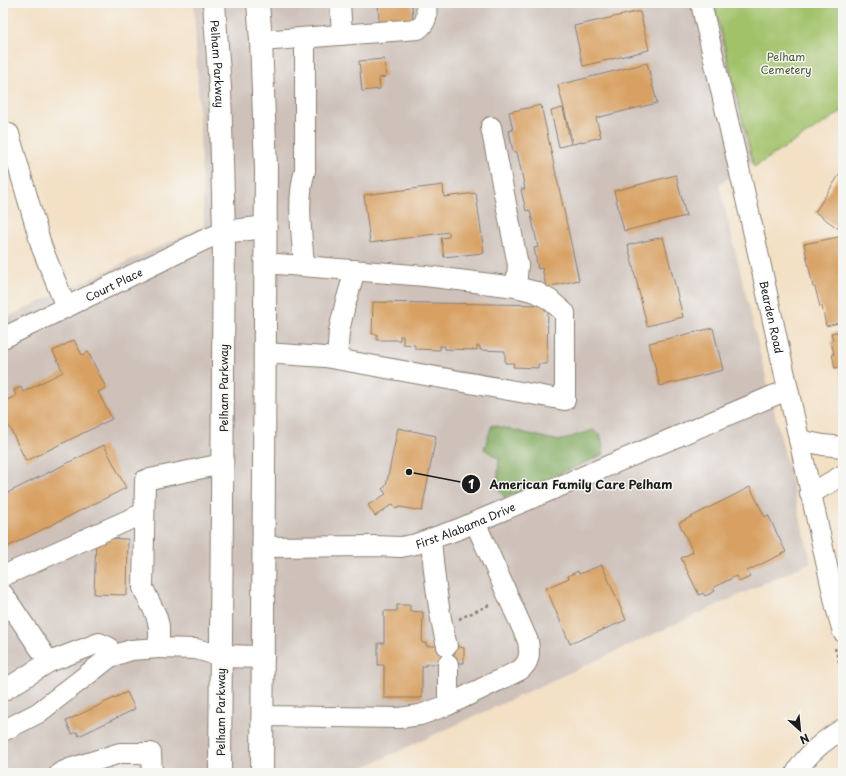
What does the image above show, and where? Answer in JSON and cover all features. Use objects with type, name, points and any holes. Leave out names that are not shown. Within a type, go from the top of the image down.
[{"type":"main road","name":"Pelham Parkway","points":[[214,3],[220,88],[224,232],[220,773]]},
{"type":"main road","points":[[258,3],[266,168],[262,773]]},
{"type":"main road","points":[[224,232],[265,227]]},
{"type":"main road","points":[[221,656],[263,657]]},
{"type":"street","points":[[340,3],[342,35]]},
{"type":"street","points":[[261,41],[418,29],[424,25],[427,14],[426,3]]},
{"type":"street","name":"Bearden Road","points":[[701,3],[810,494],[843,632]]},
{"type":"street","points":[[304,265],[301,204],[302,182],[305,171],[305,38]]},
{"type":"street","points":[[491,127],[518,265],[516,287]]},
{"type":"street","points":[[9,134],[42,248],[66,307]]},
{"type":"street","name":"Court Place","points":[[3,338],[204,240],[224,232]]},
{"type":"street","points":[[265,263],[425,276],[516,287],[536,292],[550,300],[565,313],[565,400],[325,357],[265,353]]},
{"type":"street","points":[[337,359],[339,331],[355,270]]},
{"type":"street","name":"First Alabama Drive","points":[[264,547],[400,547],[416,544],[475,522],[775,394],[788,391]]},
{"type":"street","points":[[799,440],[843,447]]},
{"type":"street","points":[[158,648],[159,626],[156,615],[143,588],[145,480],[222,464]]},
{"type":"street","points":[[810,494],[843,475]]},
{"type":"street","points":[[3,576],[144,512]]},
{"type":"street","points":[[263,716],[399,718],[420,715],[448,705],[520,670],[526,665],[529,659],[528,641],[475,522]]},
{"type":"street","points":[[431,539],[435,585],[447,655],[448,705]]},
{"type":"street","points":[[3,594],[49,662]]},
{"type":"street","points":[[3,691],[49,662],[99,643],[108,647],[110,657]]},
{"type":"street","points":[[3,731],[38,713],[110,657],[131,650],[158,648],[196,649],[221,656]]},
{"type":"street","points":[[796,773],[802,762],[818,746],[843,729]]},
{"type":"street","points":[[60,773],[120,753],[151,753],[152,773]]},
{"type":"path","points":[[442,627],[508,596]]},
{"type":"shaded area","points":[[194,3],[714,3],[752,162],[719,184],[811,562],[351,773],[3,773],[3,319],[204,226]]},
{"type":"green space","name":"Pelham Cemetery","points":[[714,3],[843,3],[843,111],[754,167]]},
{"type":"green space","points":[[492,425],[559,441],[593,430],[601,436],[604,454],[505,498],[497,487],[499,459],[484,449]]},
{"type":"building","points":[[375,3],[412,3],[413,20],[379,23],[378,4],[375,5]]},
{"type":"building","points":[[640,12],[649,50],[583,66],[574,26]]},
{"type":"building","points":[[384,59],[386,77],[379,78],[380,89],[362,91],[359,61]]},
{"type":"building","points":[[647,63],[657,103],[596,118],[601,137],[573,144],[558,85]]},
{"type":"building","points":[[541,105],[579,280],[546,287],[542,268],[538,269],[534,248],[538,247],[530,210],[526,211],[521,189],[525,189],[517,152],[513,152],[509,131],[513,130],[509,112]]},
{"type":"building","points":[[563,108],[571,144],[559,147],[551,111]]},
{"type":"building","points":[[843,169],[843,222],[839,229],[815,212]]},
{"type":"building","points":[[676,175],[686,216],[624,231],[614,191]]},
{"type":"building","points":[[443,185],[444,197],[476,193],[484,253],[444,257],[441,238],[449,237],[449,232],[370,243],[364,195]]},
{"type":"building","points":[[843,236],[843,322],[826,326],[822,306],[820,307],[815,287],[813,287],[804,244]]},
{"type":"building","points":[[663,237],[683,317],[647,326],[628,245]]},
{"type":"building","points":[[373,302],[548,305],[547,364],[538,364],[538,368],[513,367],[514,363],[505,363],[505,351],[480,350],[480,346],[477,346],[477,350],[445,349],[445,346],[440,346],[440,350],[415,349],[415,345],[403,344],[403,336],[400,336],[400,340],[377,340],[377,334],[372,334]]},
{"type":"building","points":[[713,328],[723,370],[660,386],[649,343]]},
{"type":"building","points":[[843,331],[842,383],[839,367],[835,368],[832,354],[834,354],[831,342],[833,341],[831,333]]},
{"type":"building","points":[[74,340],[82,355],[88,352],[106,388],[98,392],[112,419],[26,461],[3,414],[3,402],[16,396],[14,390],[21,387],[23,392],[63,372],[53,351]]},
{"type":"building","points":[[398,428],[436,436],[422,511],[400,507],[396,509],[393,504],[375,516],[368,505],[386,494],[382,489],[386,486]]},
{"type":"building","points":[[104,445],[126,488],[3,549],[3,495]]},
{"type":"building","points":[[750,487],[765,517],[768,515],[786,552],[747,571],[750,577],[739,582],[736,576],[713,588],[715,591],[705,596],[703,593],[699,595],[681,558],[693,552],[679,523]]},
{"type":"building","points":[[96,538],[128,539],[127,595],[94,594]]},
{"type":"building","points":[[602,565],[626,620],[570,644],[546,588],[569,578],[568,576],[578,571],[579,574]]},
{"type":"building","points":[[397,605],[410,605],[410,611],[423,612],[422,643],[426,643],[426,646],[459,646],[464,648],[464,663],[426,664],[426,666],[422,666],[422,698],[384,698],[384,665],[378,665],[378,643],[384,643],[384,611],[397,611]]},
{"type":"building","points":[[127,692],[135,709],[79,736],[77,732],[72,734],[66,721]]},
{"type":"place","name":"American Family Care Pelham","points":[[409,472]]}]
